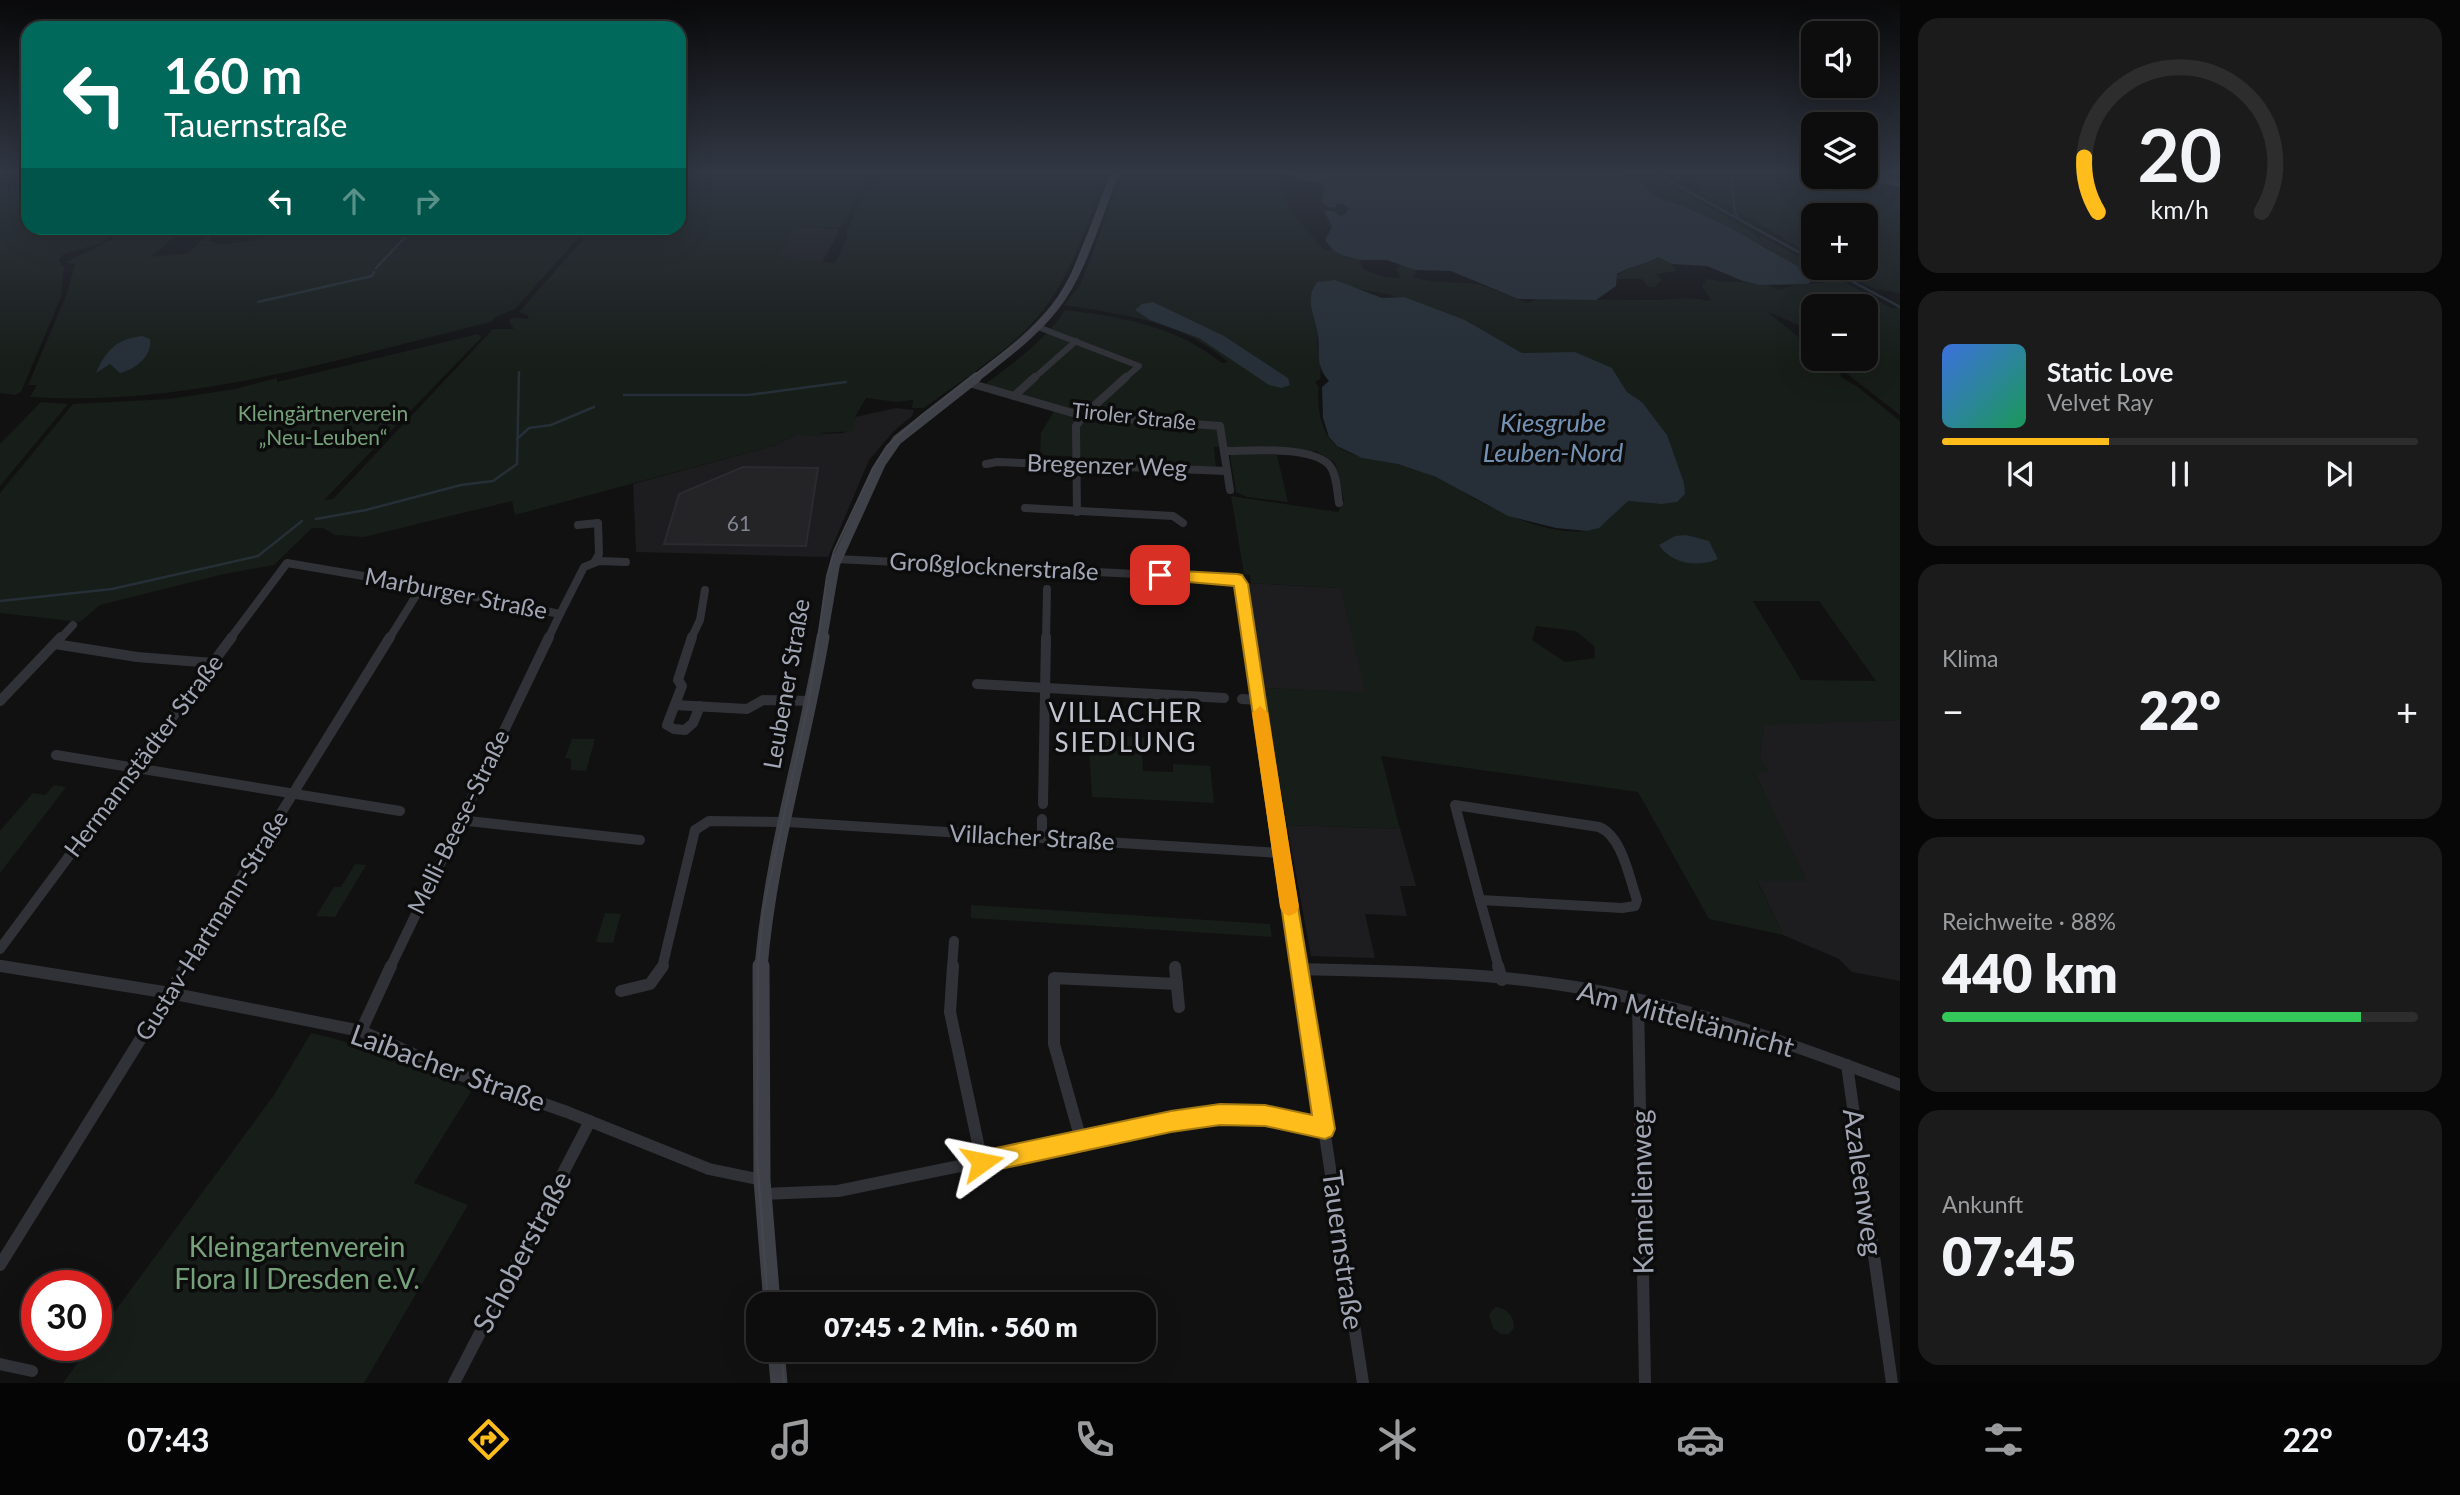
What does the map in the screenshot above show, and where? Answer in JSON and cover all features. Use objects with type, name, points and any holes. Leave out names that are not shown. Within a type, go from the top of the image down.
[{"type":"street","name":"Leubener Straße","points":[[771,1292],[762,1187],[761,970],[766,910],[812,701],[824,615],[836,559],[881,463],[897,440],[1038,327],[1056,306],[1073,278],[1089,238]]},
{"type":"street","points":[[1038,327],[1139,366],[1083,416],[1076,426],[1077,512]]},
{"type":"street","points":[[1014,396],[1076,341]]},
{"type":"street","name":"Tiroler Straße","points":[[969,383],[1083,416],[1220,426],[1224,451]]},
{"type":"street","points":[[1230,490],[1224,451],[1317,456],[1331,467],[1339,503]]},
{"type":"street","name":"Bregenzer Weg","points":[[986,464],[997,462],[1227,471]]},
{"type":"street","points":[[1025,508],[1174,516],[1182,523]]},
{"type":"street","points":[[578,525],[607,522]]},
{"type":"street","points":[[597,523],[599,554],[595,561],[626,562]]},
{"type":"street","name":"Großglocknerstraße","points":[[836,559],[1047,579],[1237,579]]},
{"type":"street","name":"Marburger Straße","points":[[287,563],[561,614],[584,567],[595,561]]},
{"type":"street","name":"Hermannstädter Straße","points":[[0,950],[287,563]]},
{"type":"street","points":[[1043,804],[1047,579]]},
{"type":"street","name":"Tauernstraße","points":[[1237,579],[1241,584],[1363,1383]]},
{"type":"street","name":"Gustav-Hartmann-Straße","points":[[0,1265],[422,586]]},
{"type":"street","points":[[700,706],[694,725],[688,729],[678,730],[667,725],[681,686],[678,680],[680,667],[690,637],[698,627],[705,590]]},
{"type":"street","name":"Melli-Beese-Straße","points":[[361,1031],[459,820],[561,614]]},
{"type":"street","points":[[0,701],[73,625]]},
{"type":"street","points":[[55,644],[137,657],[213,663]]},
{"type":"street","points":[[977,684],[1224,698]]},
{"type":"street","points":[[1242,699],[1258,700]]},
{"type":"street","points":[[676,705],[747,709],[763,700],[812,701]]},
{"type":"street","points":[[57,755],[400,811]]},
{"type":"street","points":[[1480,900],[1622,908],[1635,906],[1637,900],[1615,840],[1609,831],[1599,827],[1455,806],[1480,900],[1502,980]]},
{"type":"street","points":[[1042,819],[1042,838]]},
{"type":"street","points":[[459,820],[640,840]]},
{"type":"street","name":"Villacher Straße","points":[[621,991],[650,984],[663,966],[695,830],[709,821],[785,823],[1280,853]]},
{"type":"street","points":[[954,941],[950,1012],[982,1162]]},
{"type":"street","name":"Laibacher Straße","points":[[0,966],[170,993],[361,1031],[458,1074],[762,1187],[838,1191],[1220,1114],[1265,1115],[1325,1129]]},
{"type":"street","points":[[1175,967],[1179,1007]]},
{"type":"street","name":"Am Mitteltännicht","points":[[1299,969],[1502,980],[1574,987],[1638,1000],[1696,1016],[1900,1085]]},
{"type":"street","points":[[1081,1140],[1054,1044],[1054,978],[1177,984]]},
{"type":"street","name":"Kamelienweg","points":[[1638,1000],[1645,1383]]},
{"type":"street","name":"Azaleenweg","points":[[1846,1065],[1892,1383]]},
{"type":"street","name":"Schoberstraße","points":[[454,1383],[590,1121]]},
{"type":"street","points":[[777,1362],[779,1383]]},
{"type":"street","points":[[0,1364],[32,1371]]},
{"type":"shaded area","points":[[788,238],[836,238],[822,262],[777,256]]},
{"type":"shaded area","points":[[896,408],[914,410],[912,416],[895,430],[869,460],[828,557],[636,552],[633,484],[776,445],[795,435],[844,433],[855,417]]},
{"type":"shaded area","points":[[1246,583],[1341,588],[1366,693],[1263,688]]},
{"type":"shaded area","points":[[1900,720],[1900,981],[1852,972],[1839,959],[1783,935],[1757,880],[1806,881],[1755,774],[1760,759],[1763,724]]},
{"type":"shaded area","points":[[1287,825],[1400,829],[1416,886],[1400,886],[1407,916],[1365,914],[1375,958],[1311,956]]},
{"type":"green space","points":[[0,238],[110,238],[101,243],[62,255],[59,260],[64,268],[61,297],[21,392],[15,395],[0,393]]},
{"type":"green space","points":[[113,238],[174,238],[150,257],[188,253],[204,238],[210,238],[210,241],[220,244],[262,238],[579,238],[515,309],[491,322],[320,365],[205,387],[147,395],[30,397],[37,385],[28,385],[66,296],[75,265],[65,262]]},
{"type":"green space","name":"Kleingärtnerverein „Neu-Leuben“","points":[[585,238],[788,238],[777,256],[835,263],[847,238],[1081,238],[1066,275],[1035,320],[1006,348],[924,408],[912,408],[913,400],[897,402],[866,398],[855,417],[853,431],[822,433],[821,436],[795,435],[776,445],[515,515],[512,501],[364,537],[335,535],[323,528],[312,528],[274,565],[224,574],[100,605],[80,622],[0,613],[0,493],[73,404],[169,399],[235,389],[277,378],[277,382],[478,334],[482,337],[324,500],[333,499],[493,329],[514,329],[509,321],[514,317],[527,319],[529,316],[519,312]]},
{"type":"green space","points":[[1098,238],[1314,238],[1324,250],[1333,250],[1360,260],[1363,269],[1384,277],[1401,278],[1396,269],[1402,264],[1415,270],[1416,273],[1412,277],[1429,281],[1479,284],[1527,303],[1537,299],[1689,298],[1711,301],[1702,285],[1707,279],[1758,283],[1778,290],[1796,285],[1825,283],[1823,280],[1841,280],[1866,294],[1801,294],[1801,326],[1768,312],[1801,339],[1801,371],[1840,371],[1841,377],[1858,387],[1900,421],[1900,720],[1763,725],[1760,759],[1769,771],[1755,774],[1807,881],[1757,881],[1783,935],[1709,919],[1638,792],[1381,756],[1400,829],[1287,825],[1263,688],[1365,692],[1341,588],[1251,583],[1250,575],[1244,574],[1231,496],[1338,512],[1344,501],[1335,463],[1316,451],[1214,447],[1216,467],[1087,461],[1085,457],[1040,455],[1041,433],[1054,411],[979,389],[1047,333],[1065,310],[1148,325],[1186,340],[1222,363],[1228,362],[1210,348],[1171,328],[1108,312],[1064,305],[1080,285]],"holes":[[[1335,281],[1353,288],[1387,294],[1465,320],[1522,353],[1612,368],[1627,392],[1642,402],[1661,504],[1628,501],[1605,523],[1594,529],[1558,530],[1501,512],[1424,472],[1359,456],[1337,446],[1323,427],[1318,402],[1319,387],[1315,382],[1320,379],[1321,374],[1317,346],[1323,314]],[[1753,601],[1819,601],[1876,681],[1801,680]],[[1536,626],[1576,631],[1594,646],[1595,658],[1565,662],[1532,640]]]},
{"type":"green space","points":[[1744,238],[1758,238],[1761,241],[1760,238],[1801,258],[1801,269],[1765,246]]},
{"type":"green space","points":[[1783,238],[1801,238],[1801,249]]},
{"type":"green space","points":[[1878,238],[1900,238],[1900,293],[1875,289],[1857,280],[1878,280]]},
{"type":"green space","points":[[1658,257],[1672,264],[1677,271],[1656,274],[1662,280],[1654,287],[1648,287],[1642,279],[1617,279],[1617,275],[1622,272]]},
{"type":"green space","points":[[1878,301],[1893,309],[1900,306],[1900,415],[1843,371],[1878,371]]},
{"type":"green space","points":[[41,402],[68,404],[0,486],[0,444]]},
{"type":"green space","points":[[1235,453],[1277,455],[1288,502],[1247,497],[1236,492],[1230,456]]},
{"type":"green space","points":[[1088,733],[1165,739],[1166,749],[1142,748],[1143,771],[1173,772],[1173,764],[1210,766],[1214,803],[1092,797]]},
{"type":"green space","points":[[572,739],[595,739],[586,771],[571,770],[571,759],[565,758]]},
{"type":"green space","points":[[54,785],[66,787],[0,873],[0,831],[33,793],[45,795]]},
{"type":"green space","points":[[355,864],[366,865],[335,917],[316,916],[334,887],[341,887]]},
{"type":"green space","points":[[971,905],[1270,924],[1272,937],[971,918]]},
{"type":"green space","points":[[605,913],[621,914],[613,943],[596,942]]},
{"type":"green space","name":"Kleingartenverein Flora II Dresden e.V.","points":[[311,1033],[413,1065],[472,1090],[414,1183],[468,1205],[364,1383],[63,1383],[79,1361],[112,1361],[112,1315],[274,1095]]},
{"type":"green space","points":[[1495,1307],[1503,1309],[1511,1316],[1514,1328],[1509,1334],[1501,1334],[1493,1328],[1489,1315]]},
{"type":"water","points":[[1326,238],[1747,238],[1801,268],[1801,280],[1812,280],[1808,284],[1761,285],[1743,281],[1707,266],[1672,264],[1658,257],[1617,274],[1616,286],[1596,300],[1518,299],[1451,271],[1415,270],[1387,260],[1360,260],[1333,250],[1325,240]]},
{"type":"water","name":"Kiesgrube Leuben-Nord","points":[[1335,280],[1382,298],[1404,297],[1465,320],[1522,353],[1575,352],[1612,368],[1627,392],[1642,402],[1667,435],[1684,483],[1685,494],[1677,502],[1661,504],[1628,501],[1599,528],[1587,531],[1556,528],[1508,516],[1436,477],[1398,464],[1362,458],[1337,446],[1329,437],[1323,418],[1322,387],[1329,381],[1320,364],[1318,335],[1311,301],[1317,282]]},
{"type":"water","points":[[1153,302],[1224,336],[1288,378],[1290,385],[1281,388],[1269,385],[1199,338],[1150,320],[1135,310],[1142,304]]},
{"type":"water","points":[[142,336],[150,339],[149,351],[137,365],[120,373],[110,364],[96,373],[113,347]]},
{"type":"water","points":[[1686,535],[1709,541],[1718,559],[1694,564],[1678,560],[1659,545],[1675,536]]},
{"type":"building","points":[[743,467],[818,468],[806,546],[664,544],[679,494]]},
{"type":"waterway","points":[[376,268],[405,238]]},
{"type":"waterway","points":[[1772,238],[1801,253]]},
{"type":"waterway","points":[[258,302],[372,276],[374,272]]},
{"type":"waterway","points":[[1849,280],[1900,307]]},
{"type":"waterway","points":[[518,438],[519,372]]},
{"type":"waterway","points":[[624,395],[748,395],[846,382]]},
{"type":"waterway","points":[[518,438],[529,428],[551,425],[594,407]]},
{"type":"waterway","points":[[316,519],[366,510],[461,485],[493,481],[517,464],[518,438]]},
{"type":"waterway","points":[[0,601],[112,589],[258,556],[302,521]]},
{"type":"tram line","points":[[758,968],[763,911],[809,701],[827,576],[834,551],[873,468],[887,446],[922,415],[1026,336],[1054,306],[1071,277],[1087,238]]},
{"type":"tram line","points":[[758,966],[757,1157],[767,1292]]},
{"type":"tram line","points":[[782,1362],[784,1383]]},
{"type":"slow traffic","points":[[1260,713],[1289,907]]},
{"type":"district","name":"VILLACHER SIEDLUNG","points":[[1126,728]]},
{"type":"route","points":[[982,1162],[1220,1114],[1265,1115],[1325,1129],[1280,853],[1241,584],[1237,579],[1160,575]]}]
